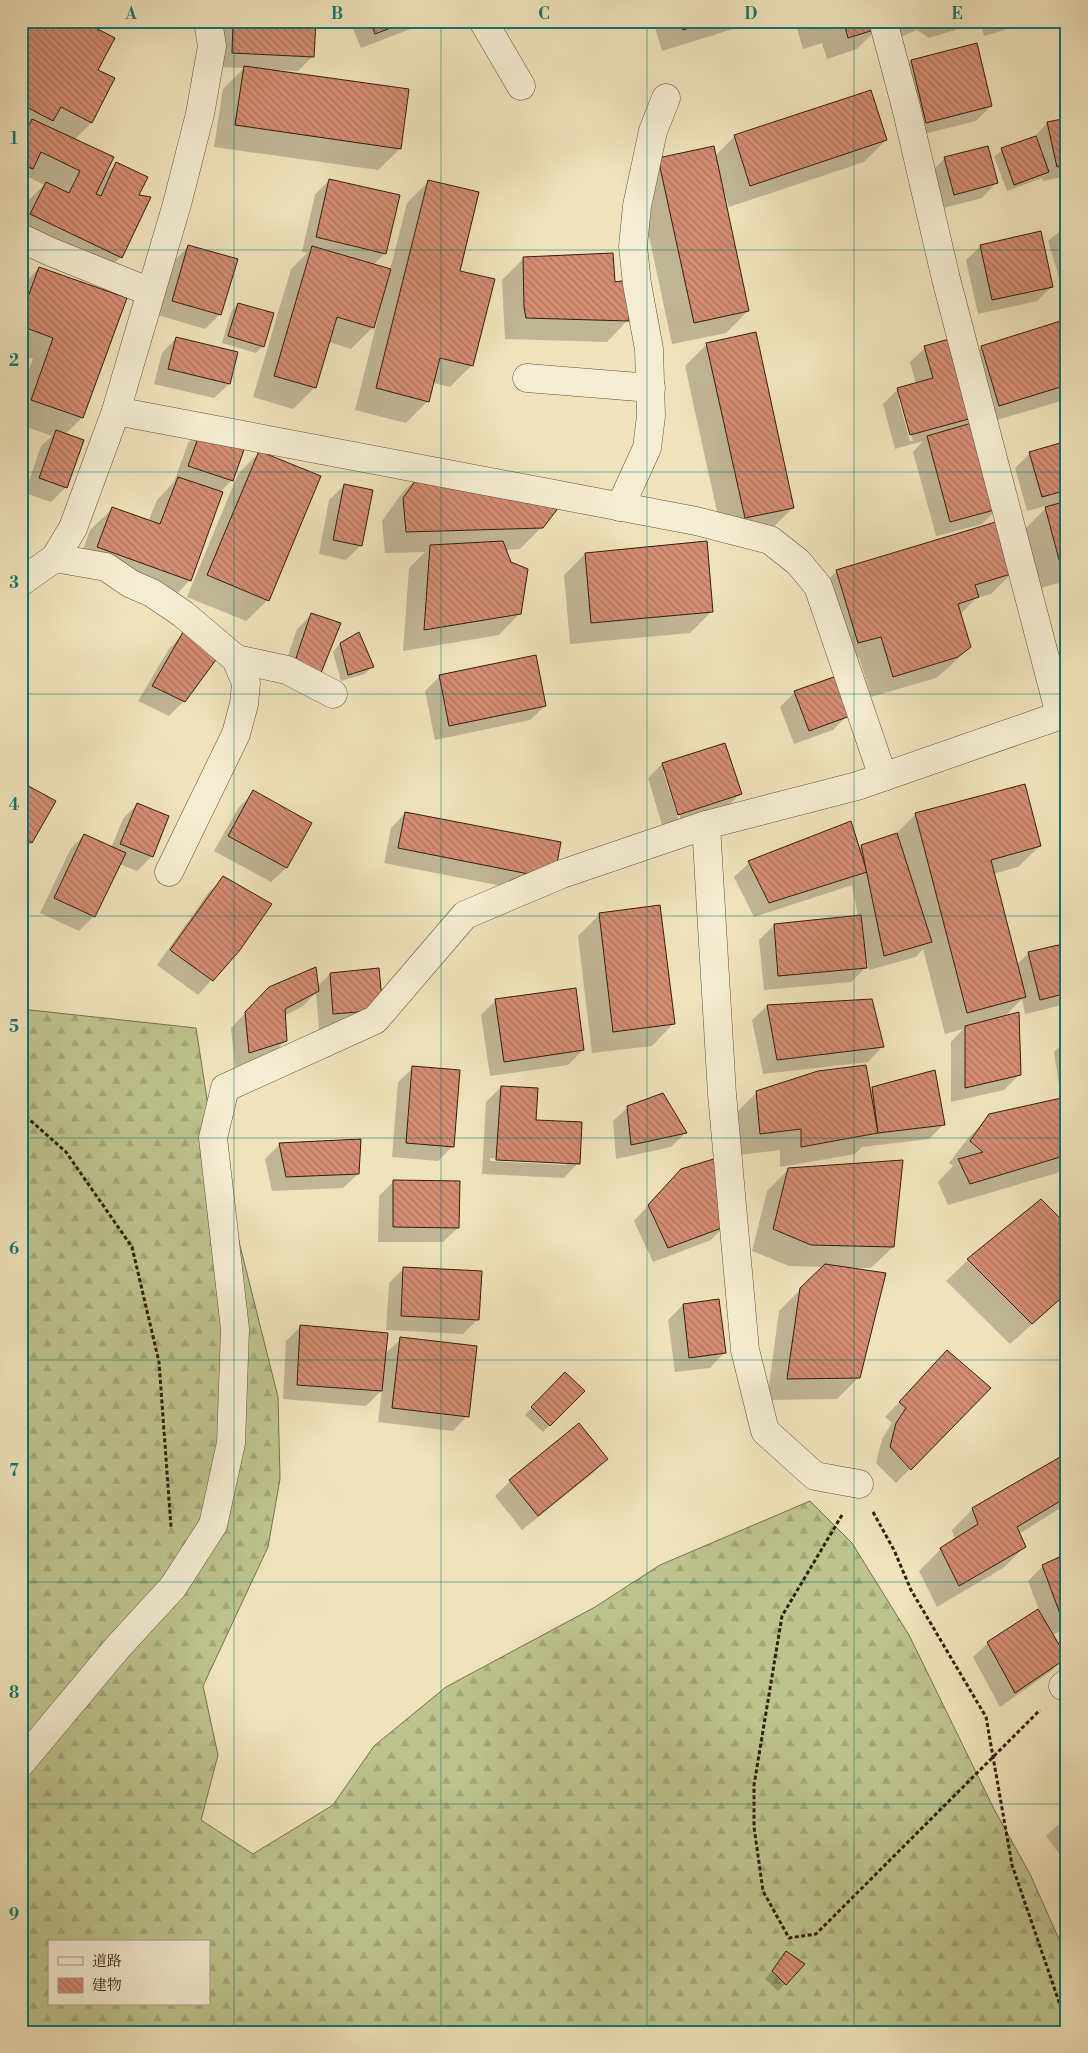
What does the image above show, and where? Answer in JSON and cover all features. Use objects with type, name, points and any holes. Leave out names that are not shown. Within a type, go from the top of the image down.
[{"type":"street","points":[[21,582],[55,558],[73,528],[116,411],[200,114],[212,46],[208,21]]},
{"type":"street","points":[[483,21],[521,86]]},
{"type":"street","points":[[21,1763],[117,1648],[173,1587],[213,1525],[231,1443],[235,1330],[213,1138],[225,1088],[375,1020],[465,915],[562,874],[706,825],[857,786],[1063,714],[946,279],[883,21]]},
{"type":"street","points":[[620,507],[647,448],[651,416],[649,349],[637,284],[634,246],[637,206],[653,131],[666,98]]},
{"type":"street","points":[[21,238],[150,292]]},
{"type":"street","points":[[527,378],[651,388]]},
{"type":"street","points":[[116,411],[696,521],[770,540],[798,562],[818,586],[883,777]]},
{"type":"street","points":[[55,558],[106,567],[131,584],[152,593],[184,614],[236,659],[246,683],[244,704],[236,734],[169,872]]},
{"type":"street","points":[[236,659],[287,670],[333,694]]},
{"type":"street","points":[[706,825],[722,1094],[746,1350],[765,1431],[815,1476],[859,1484]]},
{"type":"path","points":[[21,1112],[66,1152],[132,1247],[159,1362],[171,1531]]},
{"type":"path","points":[[859,1484],[782,1616],[754,1785],[754,1828],[763,1891],[789,1938],[816,1934],[1065,1685]]},
{"type":"path","points":[[859,1484],[894,1550],[910,1590],[986,1717],[1012,1865],[1067,2025]]},
{"type":"green space","points":[[21,1009],[196,1028],[213,1138],[278,1397],[280,1479],[268,1547],[203,1686],[218,1755],[201,1820],[253,1854],[333,1805],[374,1746],[446,1687],[595,1607],[660,1565],[810,1501],[852,1543],[909,1635],[994,1809],[1030,1874],[1067,1957],[1067,2032],[21,2032]]},
{"type":"building","points":[[21,21],[82,21],[115,38],[98,70],[115,78],[92,123],[61,107],[53,121],[21,104]]},
{"type":"building","points":[[233,21],[316,21],[314,57],[232,53]]},
{"type":"building","points":[[370,21],[409,21],[375,34]]},
{"type":"building","points":[[681,21],[712,21],[683,30]]},
{"type":"building","points":[[823,21],[878,21],[880,28],[848,38],[844,23],[825,28]]},
{"type":"building","points":[[977,43],[992,106],[926,123],[911,60]]},
{"type":"building","points":[[244,66],[409,89],[401,149],[235,125]]},
{"type":"building","points":[[871,90],[887,140],[750,186],[734,135]]},
{"type":"building","points":[[1067,118],[1067,165],[1057,167],[1047,122]]},
{"type":"building","points":[[32,119],[114,157],[96,194],[101,196],[116,162],[148,177],[139,195],[151,197],[122,258],[30,214],[46,182],[69,193],[80,171],[41,152],[33,169],[21,164],[21,141]]},
{"type":"building","points":[[1036,136],[1049,172],[1014,185],[1001,148]]},
{"type":"building","points":[[714,146],[749,311],[694,323],[658,158]]},
{"type":"building","points":[[988,146],[998,183],[954,195],[944,157]]},
{"type":"building","points":[[329,179],[400,195],[386,254],[316,237]]},
{"type":"building","points":[[428,180],[479,192],[460,271],[495,279],[473,366],[440,358],[429,402],[376,388]]},
{"type":"building","points":[[1067,224],[1067,241],[1062,225]]},
{"type":"building","points":[[1041,231],[1053,287],[992,300],[980,245]]},
{"type":"building","points":[[188,245],[238,259],[221,315],[172,301]]},
{"type":"building","points":[[312,246],[391,269],[374,328],[337,317],[316,388],[274,376]]},
{"type":"building","points":[[613,253],[615,282],[628,280],[629,321],[526,318],[523,257]]},
{"type":"building","points":[[39,267],[127,298],[83,418],[31,400],[53,338],[21,326],[21,316]]},
{"type":"building","points":[[238,303],[274,313],[264,347],[228,336]]},
{"type":"building","points":[[1067,319],[1067,385],[999,406],[981,346]]},
{"type":"building","points":[[756,332],[794,508],[745,518],[706,343]]},
{"type":"building","points":[[176,337],[238,352],[230,384],[168,369]]},
{"type":"building","points":[[953,338],[976,417],[910,435],[897,388],[933,378],[924,346]]},
{"type":"building","points":[[975,422],[998,509],[950,522],[927,436]]},
{"type":"building","points":[[202,427],[247,441],[233,481],[188,466]]},
{"type":"building","points":[[56,430],[84,440],[67,488],[39,478]]},
{"type":"building","points":[[1067,441],[1067,490],[1042,497],[1029,452]]},
{"type":"building","points":[[259,451],[321,476],[269,601],[207,575]]},
{"type":"building","points":[[424,469],[562,503],[543,528],[406,532],[403,498]]},
{"type":"building","points":[[178,477],[223,492],[191,581],[97,547],[112,507],[160,524]]},
{"type":"building","points":[[344,484],[373,490],[362,546],[333,540]]},
{"type":"building","points":[[21,497],[27,501],[21,510]]},
{"type":"building","points":[[1067,501],[1067,566],[1061,567],[1045,507]]},
{"type":"building","points":[[999,521],[1014,573],[975,585],[979,597],[958,604],[971,647],[958,657],[893,677],[881,637],[858,643],[836,570]]},
{"type":"building","points":[[503,541],[511,562],[528,569],[521,614],[424,630],[430,545]]},
{"type":"building","points":[[707,541],[713,612],[591,623],[585,553]]},
{"type":"building","points":[[311,613],[341,623],[321,673],[295,661]]},
{"type":"building","points":[[183,632],[218,657],[185,702],[152,686]]},
{"type":"building","points":[[359,632],[374,667],[348,675],[340,643]]},
{"type":"building","points":[[536,655],[546,706],[449,726],[439,675]]},
{"type":"building","points":[[848,672],[850,716],[809,731],[794,691]]},
{"type":"building","points":[[725,743],[742,794],[678,815],[662,763]]},
{"type":"building","points":[[21,782],[56,801],[32,843],[21,838]]},
{"type":"building","points":[[1025,784],[1041,846],[991,860],[1026,997],[967,1013],[915,813]]},
{"type":"building","points":[[253,790],[312,823],[287,868],[228,836]]},
{"type":"building","points":[[137,803],[169,816],[153,857],[120,844]]},
{"type":"building","points":[[405,812],[561,842],[554,879],[398,848]]},
{"type":"building","points":[[851,821],[867,872],[769,903],[748,861]]},
{"type":"building","points":[[897,833],[932,942],[884,956],[861,845]]},
{"type":"building","points":[[84,834],[126,853],[95,917],[54,898]]},
{"type":"building","points":[[223,876],[272,904],[240,950],[213,981],[170,950]]},
{"type":"building","points":[[660,905],[675,1024],[613,1032],[599,913]]},
{"type":"building","points":[[861,915],[867,968],[778,976],[774,924]]},
{"type":"building","points":[[1067,943],[1067,993],[1040,1000],[1028,952]]},
{"type":"building","points":[[316,967],[319,991],[285,1009],[287,1041],[249,1053],[245,1012],[269,987]]},
{"type":"building","points":[[379,968],[383,1010],[333,1014],[330,973]]},
{"type":"building","points":[[576,988],[584,1050],[504,1062],[495,999]]},
{"type":"building","points":[[872,999],[884,1047],[777,1060],[767,1005]]},
{"type":"building","points":[[1019,1012],[1021,1075],[965,1088],[965,1026]]},
{"type":"building","points":[[866,1065],[878,1133],[801,1147],[801,1129],[760,1134],[756,1091],[818,1071]]},
{"type":"building","points":[[412,1066],[460,1070],[454,1147],[406,1143]]},
{"type":"building","points":[[935,1070],[945,1125],[878,1133],[872,1087]]},
{"type":"building","points":[[501,1086],[538,1088],[536,1120],[582,1122],[580,1164],[496,1160]]},
{"type":"building","points":[[663,1093],[687,1133],[631,1145],[627,1106]]},
{"type":"building","points":[[1066,1097],[1067,1155],[970,1184],[958,1159],[983,1152],[970,1141],[989,1114]]},
{"type":"building","points":[[361,1139],[359,1174],[286,1177],[279,1143]]},
{"type":"building","points":[[720,1157],[727,1226],[668,1248],[648,1205],[681,1169]]},
{"type":"building","points":[[903,1160],[894,1247],[811,1245],[773,1229],[788,1168]]},
{"type":"building","points":[[393,1180],[460,1181],[459,1228],[393,1227]]},
{"type":"building","points":[[1041,1199],[1067,1225],[1067,1293],[1032,1324],[967,1259]]},
{"type":"building","points":[[825,1264],[886,1273],[860,1378],[787,1379],[800,1288]]},
{"type":"building","points":[[403,1267],[482,1271],[479,1320],[401,1316]]},
{"type":"building","points":[[719,1299],[726,1353],[689,1358],[683,1304]]},
{"type":"building","points":[[300,1325],[388,1333],[382,1391],[297,1385]]},
{"type":"building","points":[[400,1337],[477,1346],[469,1417],[392,1408]]},
{"type":"building","points":[[947,1350],[991,1388],[911,1470],[890,1447],[896,1423],[906,1408],[899,1402]]},
{"type":"building","points":[[565,1372],[585,1391],[550,1426],[531,1407]]},
{"type":"building","points":[[579,1423],[608,1459],[538,1516],[509,1480]]},
{"type":"building","points":[[1067,1453],[1067,1497],[1017,1527],[1026,1547],[959,1586],[940,1548],[978,1524],[972,1508]]},
{"type":"building","points":[[1066,1554],[1067,1621],[1063,1622],[1042,1565]]},
{"type":"building","points":[[1038,1609],[1067,1658],[1015,1693],[987,1642]]},
{"type":"building","points":[[1067,1815],[1067,1829],[1060,1820]]},
{"type":"building","points":[[786,1951],[805,1964],[786,1985],[772,1971]]}]
